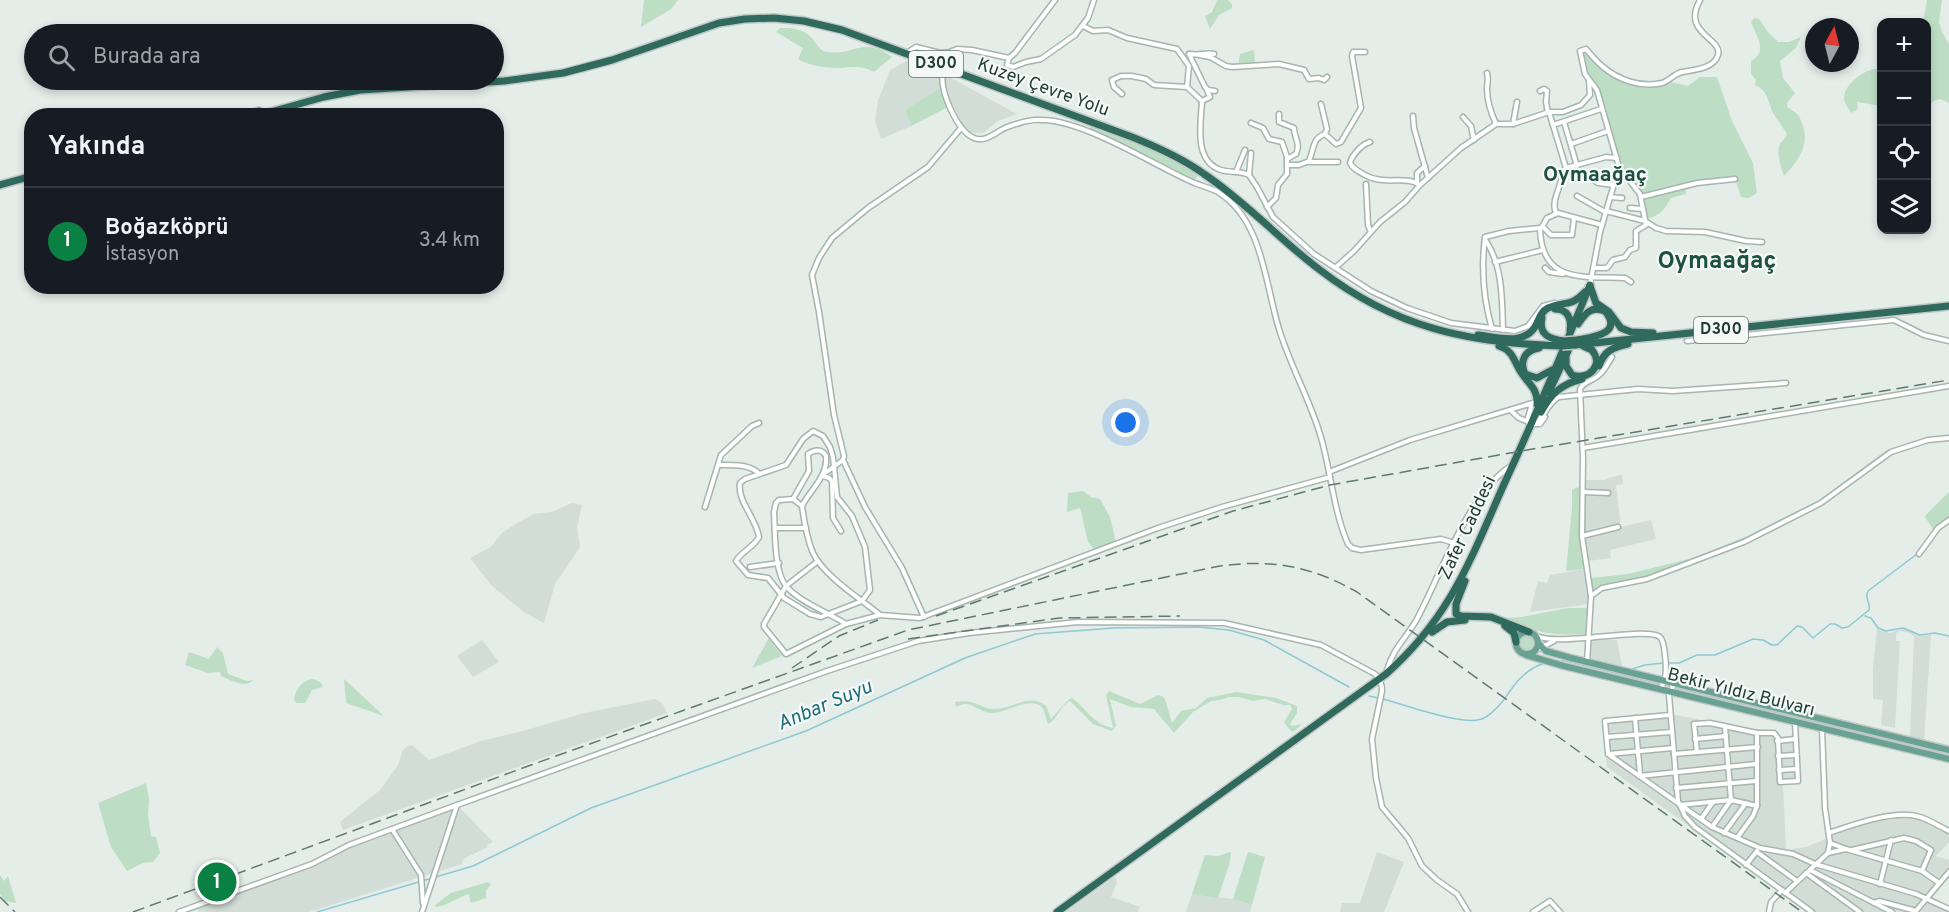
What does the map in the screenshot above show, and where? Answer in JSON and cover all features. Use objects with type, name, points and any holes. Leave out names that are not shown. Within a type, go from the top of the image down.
[{"type":"highway","name":"Kuzey Çevre Yolu","points":[[504,78],[587,64],[709,22],[744,16],[784,15],[813,19],[843,27],[910,51],[1173,151],[1220,181],[1310,258],[1348,285],[1406,315],[1445,329],[1468,334],[1521,342],[1565,345]]},
{"type":"highway","name":"Kuzey Çevre Yolu","points":[[504,81],[563,73],[612,60],[728,21],[774,18],[804,21],[842,30],[1132,137],[1171,154],[1218,183],[1309,261],[1345,288],[1399,316],[1445,332],[1506,344],[1565,345]]},
{"type":"highway","points":[[271,108],[344,90]]},
{"type":"highway","name":"Kuzey Çevre Yolu","points":[[285,108],[360,90]]},
{"type":"highway","points":[[0,187],[24,180]]},
{"type":"highway","points":[[1468,334],[1510,339],[1523,337],[1532,330],[1543,311],[1573,302],[1585,293],[1590,285]]},
{"type":"highway","points":[[1578,324],[1590,296],[1590,285]]},
{"type":"highway","points":[[1590,285],[1596,303],[1610,312],[1621,328],[1631,332],[1659,335]]},
{"type":"highway","points":[[1565,345],[1590,285]]},
{"type":"highway","name":"D300","points":[[1565,345],[1949,305]]},
{"type":"highway","points":[[1565,345],[1551,339],[1542,330],[1541,321],[1545,312],[1560,309],[1568,315],[1571,323],[1565,345],[1565,364],[1570,373],[1580,377],[1591,373],[1597,363],[1594,352],[1576,343]]},
{"type":"highway","points":[[1565,345],[1587,312],[1595,309],[1605,311],[1610,322],[1609,329],[1604,334],[1576,343]]},
{"type":"highway","points":[[1445,332],[1508,350],[1514,357],[1522,375],[1534,388],[1537,401],[1536,418]]},
{"type":"highway","points":[[1536,418],[1552,395],[1562,386],[1594,374],[1608,350],[1659,335]]},
{"type":"highway","points":[[1556,366],[1542,377],[1533,378],[1526,374],[1522,363],[1530,350],[1565,345]]},
{"type":"highway","name":"Zafer Caddesi","points":[[1380,680],[1416,646],[1452,597],[1536,418],[1565,345]]},
{"type":"highway","name":"Zafer Caddesi","points":[[1357,698],[1410,657],[1456,599],[1536,418],[1565,345]]},
{"type":"highway","points":[[1465,581],[1456,604],[1456,614],[1491,617],[1536,642]]},
{"type":"highway","points":[[1432,632],[1453,620],[1488,620],[1508,627],[1514,633],[1516,642]]},
{"type":"highway","points":[[1057,912],[1357,698]]},
{"type":"highway","points":[[1065,912],[1357,698]]},
{"type":"main road","points":[[1521,634],[1536,642],[1526,655],[1518,651],[1516,642],[1521,634]]},
{"type":"main road","name":"Bekir Yıldız Bulvarı","points":[[1536,642],[1552,653],[1949,750]]},
{"type":"main road","name":"Bekir Yıldız Bulvarı","points":[[1526,655],[1668,692],[1949,759]]},
{"type":"street","points":[[1055,0],[1009,58],[1007,64],[1011,67],[1039,60],[1075,35],[1083,27],[1094,0]]},
{"type":"street","points":[[1594,268],[1608,267],[1613,260],[1623,257],[1635,248],[1637,246],[1636,231],[1645,227],[1645,220],[1641,197],[1619,167],[1597,90],[1582,67],[1580,54],[1583,49],[1611,73],[1633,84],[1641,85],[1664,82],[1680,73],[1702,69],[1716,58],[1718,51],[1716,45],[1703,34],[1695,20],[1695,9],[1700,0]]},
{"type":"street","points":[[1083,27],[1094,31],[1108,30],[1127,38],[1210,57],[1226,66],[1283,64],[1304,70],[1310,79],[1324,80],[1327,77]]},
{"type":"street","points":[[910,51],[917,47],[937,53],[957,49],[972,50],[1009,58]]},
{"type":"street","points":[[1181,51],[1189,66],[1187,87]]},
{"type":"street","points":[[950,52],[941,79],[944,93],[961,128],[968,135],[978,139],[987,138],[1004,128],[1023,122],[1042,120],[1061,122],[1218,192],[1232,204],[1252,233],[1262,256],[1278,327],[1312,408],[1346,542],[1352,548],[1367,549],[1441,539],[1454,543]]},
{"type":"street","points":[[1325,134],[1336,144],[1340,143],[1360,108],[1352,56],[1353,52],[1365,52]]},
{"type":"street","points":[[1199,56],[1206,53],[1214,54]]},
{"type":"street","points":[[1189,54],[1210,97],[1202,101]]},
{"type":"street","points":[[1486,73],[1489,105],[1496,124]]},
{"type":"street","points":[[1122,94],[1113,86],[1114,78],[1135,76],[1146,79],[1154,85],[1187,87],[1202,101],[1203,154],[1216,168],[1249,176],[1260,190],[1275,219],[1314,254],[1371,291],[1407,308],[1445,321],[1515,332],[1524,329],[1544,305],[1568,300],[1585,293]]},
{"type":"street","points":[[1336,267],[1409,198],[1418,184],[1428,178],[1461,148],[1496,124],[1513,124],[1549,112],[1561,112],[1584,103],[1590,93],[1588,77]]},
{"type":"street","points":[[1540,91],[1543,89],[1547,91],[1546,102],[1566,168]]},
{"type":"street","points":[[1207,90],[1215,91]]},
{"type":"street","points":[[1513,124],[1517,102]]},
{"type":"street","points":[[1308,162],[1316,139],[1325,134],[1327,129],[1321,104]]},
{"type":"street","points":[[1553,125],[1601,109]]},
{"type":"street","points":[[1279,114],[1280,122],[1294,128],[1294,135],[1298,142],[1296,154],[1287,159]]},
{"type":"street","points":[[1413,116],[1414,128],[1428,178]]},
{"type":"street","points":[[1462,117],[1471,126],[1474,140]]},
{"type":"street","points":[[1564,122],[1577,166]]},
{"type":"street","points":[[1251,123],[1263,128],[1268,138],[1282,142],[1287,159],[1287,174],[1278,185],[1276,197],[1267,207]]},
{"type":"street","points":[[924,616],[902,568],[865,507],[843,459],[812,275],[819,258],[832,238],[868,208],[928,167],[961,128]]},
{"type":"street","points":[[1571,144],[1608,132]]},
{"type":"street","points":[[1370,142],[1363,145],[1352,158],[1350,163],[1353,167],[1377,180],[1418,184]]},
{"type":"street","points":[[1236,172],[1245,150]]},
{"type":"street","points":[[1249,176],[1251,153]]},
{"type":"street","points":[[1556,213],[1555,199],[1562,182],[1562,172],[1566,168],[1608,157],[1617,158]]},
{"type":"street","points":[[1287,165],[1338,162]]},
{"type":"street","points":[[1418,184],[1417,173],[1425,165]]},
{"type":"street","points":[[1590,285],[1602,225],[1619,167]]},
{"type":"street","points":[[1592,179],[1598,183],[1614,185]]},
{"type":"street","points":[[1641,197],[1697,183],[1735,179]]},
{"type":"street","points":[[1366,184],[1368,225],[1371,232]]},
{"type":"street","points":[[1577,196],[1606,212],[1645,220],[1664,231],[1705,232],[1762,242]]},
{"type":"street","points":[[1610,197],[1622,198]]},
{"type":"street","points":[[1630,208],[1643,208]]},
{"type":"street","points":[[1565,274],[1548,262],[1543,250],[1541,227],[1547,218],[1556,213],[1602,225]]},
{"type":"street","points":[[1492,329],[1484,292],[1482,259],[1485,237],[1541,227],[1551,235],[1572,235],[1574,218]]},
{"type":"street","points":[[1485,240],[1492,250],[1503,294],[1503,330]]},
{"type":"street","points":[[1495,262],[1543,250]]},
{"type":"street","points":[[1545,268],[1548,272],[1625,278],[1631,282]]},
{"type":"street","points":[[1687,341],[1893,320],[1924,335],[1949,340]]},
{"type":"street","points":[[1587,662],[1591,596],[1582,536],[1583,448],[1580,395],[1582,385],[1600,374],[1611,357]]},
{"type":"street","points":[[1509,409],[1519,418],[1536,418],[1555,399],[1580,395],[1638,389],[1673,391],[1786,383]]},
{"type":"street","points":[[1583,448],[1949,386]]},
{"type":"street","points":[[1329,471],[1410,440],[1537,401]]},
{"type":"street","points":[[1529,404],[1536,418]]},
{"type":"street","points":[[705,507],[722,455],[759,423]]},
{"type":"street","points":[[813,431],[819,433],[827,441],[833,457],[837,497],[852,516],[867,554],[870,590],[862,601],[831,615],[817,616],[781,595],[771,580],[748,575],[736,561],[737,557],[752,547],[759,537],[755,522],[741,497],[739,486],[745,479],[759,474],[786,465],[803,439],[813,431]]},
{"type":"street","points":[[1591,596],[1602,588],[1653,577],[1744,543],[1819,504],[1891,452],[1928,440],[1949,438]]},
{"type":"street","points":[[793,499],[809,471],[807,456],[809,453],[819,450],[825,454],[827,463],[824,474]]},
{"type":"street","points":[[843,459],[824,474],[802,506],[806,528],[818,561],[827,572],[880,615]]},
{"type":"street","points":[[1386,674],[1393,653],[1416,621],[1454,543],[1480,498],[1500,474],[1514,464]]},
{"type":"street","points":[[719,465],[744,466],[754,469],[759,474]]},
{"type":"street","points":[[824,474],[831,480],[833,518],[842,531]]},
{"type":"street","points":[[818,561],[786,586],[764,626],[786,654],[846,624],[880,615],[913,618],[924,616],[1158,528],[1222,507],[1330,477]]},
{"type":"street","points":[[1583,492],[1608,493]]},
{"type":"street","points":[[802,506],[793,499],[783,499],[776,503],[775,528],[780,575],[786,586],[799,597],[846,624]]},
{"type":"street","points":[[1919,554],[1938,528],[1949,520]]},
{"type":"street","points":[[1582,536],[1618,527]]},
{"type":"street","points":[[775,528],[806,528]]},
{"type":"street","points":[[750,567],[778,563]]},
{"type":"street","points":[[179,912],[312,864],[349,845],[457,805],[827,671],[918,641],[969,633],[1078,622],[1224,623],[1321,645],[1375,674],[1380,680],[1381,696],[1372,747],[1382,807],[1408,838],[1422,866],[1457,894],[1468,912]]},
{"type":"street","points":[[1536,642],[1635,634],[1658,635],[1664,642],[1667,680],[1673,686],[1668,692]]},
{"type":"street","points":[[1536,642],[1557,640]]},
{"type":"street","points":[[1552,642],[1552,653]]},
{"type":"street","points":[[1667,680],[1662,686],[1668,692],[1679,805],[1685,816],[1695,827],[1812,912]]},
{"type":"street","points":[[1608,754],[1605,721],[1670,715]]},
{"type":"street","points":[[1635,718],[1639,775]]},
{"type":"street","points":[[1696,752],[1694,724],[1710,723],[1757,733],[1775,734],[1778,737],[1780,782],[1798,781],[1795,722]]},
{"type":"street","points":[[1712,827],[1731,800],[1725,727]]},
{"type":"street","points":[[1822,729],[1825,808],[1830,843],[1828,853]]},
{"type":"street","points":[[1607,738],[1672,732]]},
{"type":"street","points":[[1737,838],[1753,816],[1756,806],[1757,733]]},
{"type":"street","points":[[1695,738],[1726,736]]},
{"type":"street","points":[[1777,741],[1795,740]]},
{"type":"street","points":[[1674,754],[1758,747]]},
{"type":"street","points":[[1608,754],[1673,748]]},
{"type":"street","points":[[1608,754],[1712,827],[1759,850],[1797,881]]},
{"type":"street","points":[[1778,756],[1796,755]]},
{"type":"street","points":[[1639,775],[1756,764]]},
{"type":"street","points":[[1779,770],[1797,769]]},
{"type":"street","points":[[1677,789],[1756,781]]},
{"type":"street","points":[[1679,805],[1731,800],[1756,806]]},
{"type":"street","points":[[1701,819],[1713,802]]},
{"type":"street","points":[[1724,833],[1746,803]]},
{"type":"street","points":[[422,910],[457,805]]},
{"type":"street","points":[[1828,833],[1857,823],[1906,816],[1920,817],[1949,831]]},
{"type":"street","points":[[392,829],[421,875],[422,910]]},
{"type":"street","points":[[1769,912],[1771,902],[1828,853],[1904,838],[1916,840],[1931,850],[1922,871]]},
{"type":"street","points":[[1880,884],[1891,840]]},
{"type":"street","points":[[1830,843],[1922,871],[1939,883]]},
{"type":"street","points":[[1746,865],[1759,850]]},
{"type":"street","points":[[1759,850],[1794,854],[1815,864],[1928,899],[1949,909]]},
{"type":"street","points":[[1808,871],[1892,912]]},
{"type":"street","points":[[1808,871],[1860,912]]},
{"type":"street","points":[[1874,903],[1879,901],[1915,911],[1928,899],[1949,872]]},
{"type":"street","points":[[1533,912],[1550,901],[1560,912]]},
{"type":"shaded area","points":[[910,59],[949,77],[1017,114],[998,121],[983,133],[972,133],[965,129],[944,87],[905,110],[911,126],[881,139],[875,121],[878,101],[890,70]]},
{"type":"shaded area","points":[[1622,475],[1623,484],[1616,485],[1621,527],[1651,520],[1656,539],[1610,550],[1611,558],[1588,561],[1584,539],[1586,480],[1604,480]]},
{"type":"shaded area","points":[[572,503],[582,505],[577,527],[580,547],[555,584],[544,623],[525,613],[492,586],[470,558],[491,547],[502,533],[517,523],[534,514],[552,512]]},
{"type":"shaded area","points":[[1585,569],[1589,604],[1530,612],[1538,581],[1547,583],[1550,575]]},
{"type":"shaded area","points":[[1877,629],[1889,633],[1903,629],[1921,636],[1931,635],[1924,741],[1910,737],[1914,636],[1909,633],[1900,631],[1896,633],[1896,641],[1900,641],[1895,728],[1881,725],[1883,700],[1873,699]]},
{"type":"shaded area","points":[[482,640],[499,662],[473,677],[457,656]]},
{"type":"shaded area","points":[[1591,640],[1617,640],[1622,666],[1591,659]]},
{"type":"shaded area","points":[[655,699],[663,704],[667,713],[343,830],[340,822],[380,790],[398,765],[403,750],[408,746],[412,745],[429,760],[481,741],[584,713]]},
{"type":"shaded area","points":[[1667,713],[1769,732],[1789,739],[1798,738],[1799,783],[1783,785],[1786,850],[1806,847],[1863,824],[1899,818],[1922,820],[1949,835],[1949,842],[1936,856],[1949,860],[1949,877],[1932,897],[1949,907],[1949,912],[1808,912],[1607,767],[1603,720]]},
{"type":"shaded area","points":[[458,806],[493,842],[487,845],[488,847],[463,859],[462,864],[309,912],[199,912],[197,909],[321,863],[356,844]]},
{"type":"shaded area","points":[[1377,852],[1404,862],[1384,912],[1340,912],[1342,903],[1360,903]]},
{"type":"shaded area","points":[[1115,877],[1117,882],[1111,897],[1140,907],[1138,912],[1066,912]]},
{"type":"shaded area","points":[[1192,894],[1233,899],[1252,905],[1250,912],[1186,912]]},
{"type":"green space","points":[[644,0],[678,0],[671,9],[641,27]]},
{"type":"green space","points":[[1217,0],[1228,0],[1232,8],[1219,15],[1210,29],[1205,16],[1212,12]]},
{"type":"green space","points":[[1927,0],[1942,0],[1939,22],[1949,44],[1949,103],[1940,99],[1931,104],[1931,18],[1924,18]]},
{"type":"green space","points":[[1754,18],[1759,19],[1778,42],[1789,42],[1801,37],[1796,48],[1780,61],[1783,78],[1795,93],[1787,106],[1798,115],[1805,132],[1800,156],[1784,176],[1779,150],[1787,134],[1773,113],[1765,93],[1755,85],[1756,80],[1751,74],[1751,61],[1759,53],[1760,48],[1751,22]]},
{"type":"green space","points":[[780,28],[804,32],[824,51],[838,52],[866,47],[882,51],[892,57],[874,72],[861,67],[835,68],[813,65],[798,59],[803,48],[776,32]]},
{"type":"green space","points":[[1254,50],[1255,65],[1238,67],[1240,54]]},
{"type":"green space","points":[[1585,51],[1610,74],[1636,86],[1653,86],[1670,82],[1688,86],[1700,77],[1717,77],[1732,121],[1753,163],[1757,193],[1749,198],[1741,197],[1736,181],[1685,188],[1686,194],[1671,198],[1662,212],[1646,219],[1642,196],[1621,167],[1596,86],[1585,74],[1581,55]]},
{"type":"green space","points":[[1877,70],[1877,105],[1857,102],[1858,109],[1851,113],[1844,99],[1845,94],[1850,84],[1865,73]]},
{"type":"green space","points":[[944,86],[952,105],[911,126],[905,110]]},
{"type":"green space","points":[[1092,124],[1156,149],[1200,173],[1194,180],[1089,131]]},
{"type":"green space","points":[[1888,449],[1888,453],[1814,506],[1757,536],[1671,572],[1592,590],[1591,578],[1628,574],[1693,558],[1747,536],[1819,500]]},
{"type":"green space","points":[[1582,488],[1581,520],[1585,569],[1566,571],[1572,489]]},
{"type":"green space","points":[[1083,491],[1091,497],[1100,499],[1110,517],[1116,542],[1095,550],[1088,542],[1080,508],[1067,512],[1068,493]]},
{"type":"green space","points":[[1949,492],[1949,519],[1933,529],[1925,517]]},
{"type":"green space","points":[[1568,608],[1589,608],[1588,634],[1544,632],[1503,618],[1522,617]]},
{"type":"green space","points":[[1523,635],[1531,635],[1536,640],[1534,651],[1523,653],[1518,648],[1518,640]]},
{"type":"green space","points":[[769,638],[782,656],[752,668]]},
{"type":"green space","points":[[217,647],[223,653],[228,674],[247,681],[253,680],[250,683],[238,683],[221,676],[220,672],[208,673],[185,665],[189,652],[209,659]]},
{"type":"green space","points":[[314,679],[323,687],[312,690],[305,703],[296,703],[294,698],[299,688],[304,682]]},
{"type":"green space","points":[[344,679],[384,716],[346,703]]},
{"type":"green space","points":[[1109,691],[1140,704],[1158,695],[1162,696],[1172,723],[1181,711],[1196,708],[1207,698],[1237,692],[1276,698],[1297,706],[1297,713],[1290,724],[1292,726],[1302,724],[1293,732],[1284,722],[1292,709],[1290,705],[1265,699],[1253,701],[1239,697],[1211,701],[1193,712],[1174,733],[1154,709],[1131,707],[1110,699],[1116,726],[1112,731],[1093,724],[1070,701],[1048,724],[1044,710],[1037,704],[1031,703],[991,713],[966,704],[956,707],[955,702],[974,703],[996,709],[1028,701],[1040,702],[1046,706],[1051,719],[1068,700],[1072,698],[1095,720],[1113,728],[1106,695]]},
{"type":"green space","points":[[146,783],[151,836],[156,837],[160,853],[153,862],[143,863],[127,871],[111,847],[98,803]]},
{"type":"green space","points":[[1231,852],[1218,898],[1192,894],[1205,855],[1218,856]]},
{"type":"green space","points":[[1248,852],[1265,857],[1252,905],[1233,899]]},
{"type":"green space","points":[[0,875],[4,881],[8,876],[16,903],[5,901],[0,894]]},
{"type":"green space","points":[[488,882],[491,884],[486,891],[486,898],[471,903],[469,894],[435,907],[451,893]]},
{"type":"waterway","points":[[1668,663],[1679,663],[1697,655],[1715,655],[1753,639],[1777,645],[1797,626],[1802,627],[1813,638],[1830,624],[1842,628],[1848,627],[1869,610],[1868,591],[1917,554]]},
{"type":"waterway","points":[[1865,616],[1871,618],[1878,628],[1886,631],[1903,628],[1920,635],[1935,633],[1949,636]]},
{"type":"waterway","name":"Anbar Suyu","points":[[317,912],[473,866],[591,808],[806,731],[965,658],[1035,634],[1113,628],[1199,627],[1229,630],[1264,640],[1349,687]]},
{"type":"waterway","points":[[1562,660],[1657,683]]},
{"type":"waterway","points":[[1632,669],[1664,663]]},
{"type":"waterway","points":[[1383,699],[1461,720],[1482,719],[1496,709],[1524,675],[1542,664]]},
{"type":"waterway","points":[[1678,688],[1949,755]]},
{"type":"waterway","points":[[1369,696],[1378,698]]},
{"type":"railway","points":[[936,616],[1233,511],[1330,485],[1949,380]]},
{"type":"railway","points":[[133,912],[531,765],[908,630],[1220,566],[1257,563],[1307,571],[1324,576],[1357,592],[1802,912]]},
{"type":"railway","points":[[908,639],[1059,618],[1180,616]]},
{"type":"railway","points":[[792,668],[839,636],[878,620]]},
{"type":"railway","points":[[0,897],[15,912]]},
{"type":"place","name":"Boğazköprü","points":[[217,882]]},
{"type":"district","name":"Oymaağaç","points":[[1595,175]]},
{"type":"district","name":"Oymaağaç","points":[[1717,262]]}]
